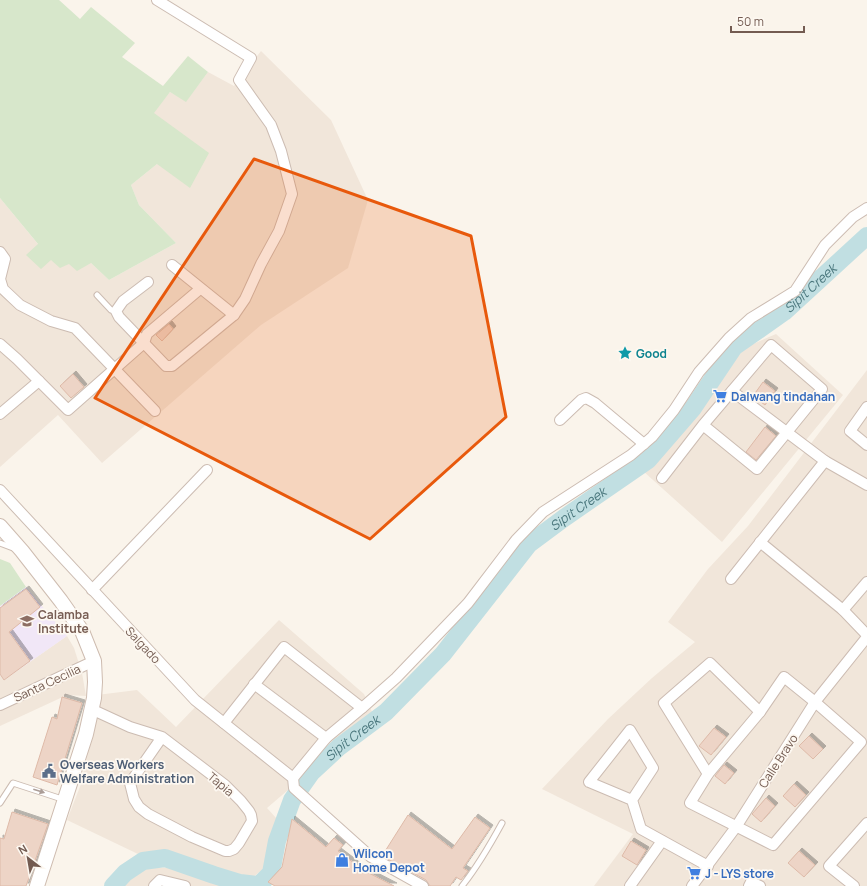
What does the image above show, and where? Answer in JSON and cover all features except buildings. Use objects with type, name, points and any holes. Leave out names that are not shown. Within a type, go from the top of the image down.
[{"type":"main road","points":[[0,526],[22,551],[82,631],[94,661],[94,698],[86,734],[66,800],[37,886]]},
{"type":"street","points":[[148,282],[123,301],[116,311],[166,366],[172,366],[234,315],[245,299],[261,264],[279,231],[292,194],[281,151],[271,126],[239,80],[251,58],[157,0]]},
{"type":"street","points":[[293,783],[326,738],[396,678],[468,603],[516,540],[543,512],[632,455],[652,437],[674,410],[699,372],[729,338],[751,318],[795,291],[825,245],[853,217],[867,208]]},
{"type":"street","points":[[0,252],[5,259],[0,279],[3,289],[20,305],[51,321],[75,328],[155,411]]},
{"type":"street","points":[[172,265],[234,315]]},
{"type":"street","points":[[0,344],[68,410],[144,343],[147,334],[200,289]]},
{"type":"street","points":[[662,478],[703,425],[771,345],[822,389],[757,469],[703,425]]},
{"type":"street","points":[[0,414],[39,381]]},
{"type":"street","points":[[732,391],[824,461],[867,485]]},
{"type":"street","points":[[560,420],[581,400],[586,398],[595,403],[644,444]]},
{"type":"street","points":[[867,407],[850,431],[867,445]]},
{"type":"street","points":[[731,579],[824,461]]},
{"type":"street","points":[[92,590],[207,470]]},
{"type":"street","name":"Salgado","points":[[0,490],[195,700],[293,783],[304,798],[371,857],[423,886]]},
{"type":"street","points":[[760,542],[843,610],[867,636]]},
{"type":"street","points":[[843,610],[867,582]]},
{"type":"street","name":"Calle Bravo","points":[[692,886],[736,827],[815,702],[867,636]]},
{"type":"street","points":[[224,723],[284,647],[362,708]]},
{"type":"street","name":"Santa Cecilia","points":[[0,705],[94,661]]},
{"type":"street","points":[[708,774],[664,703],[710,663],[760,712]]},
{"type":"street","points":[[784,677],[815,702],[861,742],[772,845],[690,803],[708,774],[760,712],[784,677]]},
{"type":"street","points":[[254,684],[326,738]]},
{"type":"street","name":"Tapia","points":[[91,709],[130,727],[162,736],[225,785],[245,805],[251,815],[252,821],[234,849],[225,851],[192,837],[148,814],[139,807],[134,799],[130,783],[162,736]]},
{"type":"street","points":[[630,730],[653,768],[632,800],[589,782],[630,730]]},
{"type":"street","points":[[632,800],[641,829],[708,866]]},
{"type":"street","points":[[854,886],[829,866],[867,822]]},
{"type":"street","points":[[630,886],[662,841]]},
{"type":"street","points":[[154,886],[160,880],[185,886]]},
{"type":"street","points":[[749,886],[751,882],[760,886]]},
{"type":"lane","points":[[97,295],[111,310],[116,311]]},
{"type":"lane","points":[[0,543],[22,551]]},
{"type":"lane","points":[[0,803],[13,782],[66,800]]},
{"type":"lane","points":[[462,886],[492,843],[502,823]]},
{"type":"highlighted area","points":[[254,159],[471,236],[506,417],[370,539],[95,398]]},
{"type":"shaded area","points":[[261,51],[331,120],[368,200],[348,268],[261,325],[102,463],[58,415],[0,467],[0,198],[51,260],[69,264],[91,263],[109,280],[176,243],[139,205],[131,185],[157,164],[153,113],[170,92],[186,101],[208,72],[234,86]]},
{"type":"shaded area","points":[[776,334],[843,395],[722,542],[643,471],[702,400],[737,351]]},
{"type":"shaded area","points":[[867,370],[867,886],[594,886],[633,834],[542,789],[608,719],[652,678],[695,642],[668,622],[708,569],[748,526]]},
{"type":"shaded area","name":"Calamba Institute","points":[[26,587],[67,636],[4,680],[0,674],[0,606]]},
{"type":"shaded area","points":[[279,620],[364,694],[373,714],[330,748],[295,784],[267,808],[277,819],[267,866],[253,877],[235,877],[157,852],[138,854],[67,820],[81,784],[90,743],[97,695],[137,690],[176,727]]},
{"type":"shaded area","points":[[67,636],[74,648],[82,673],[86,696],[67,695],[0,726],[0,674],[4,680]]},
{"type":"shaded area","points":[[146,867],[171,868],[249,886],[119,886],[130,875]]},
{"type":"green space","points":[[0,0],[59,0],[80,19],[91,7],[135,43],[122,57],[163,86],[188,56],[208,72],[186,102],[170,92],[154,113],[209,153],[190,188],[157,164],[131,185],[139,205],[176,243],[109,280],[91,263],[77,271],[69,264],[60,268],[51,260],[41,269],[26,255],[38,244],[0,198]]},
{"type":"green space","points":[[0,559],[10,563],[26,587],[0,606]]},
{"type":"waterway","name":"Sipit Creek","points":[[113,886],[125,873],[143,861],[165,858],[240,883],[259,885],[271,873],[277,841],[292,800],[311,773],[339,747],[386,712],[443,654],[529,544],[648,460],[693,408],[734,347],[784,312],[867,236]]},
{"type":"place","name":"Good","points":[[625,353]]},
{"type":"place","name":"Dalwang tindahan","points":[[720,396]]},
{"type":"place","name":"Calamba Institute","points":[[27,621]]},
{"type":"place","name":"Overseas Workers Welfare Administration","points":[[49,771]]},
{"type":"place","name":"Wilcon Home Depot","points":[[342,860]]},
{"type":"place","name":"J - LYS store","points":[[694,873]]}]
